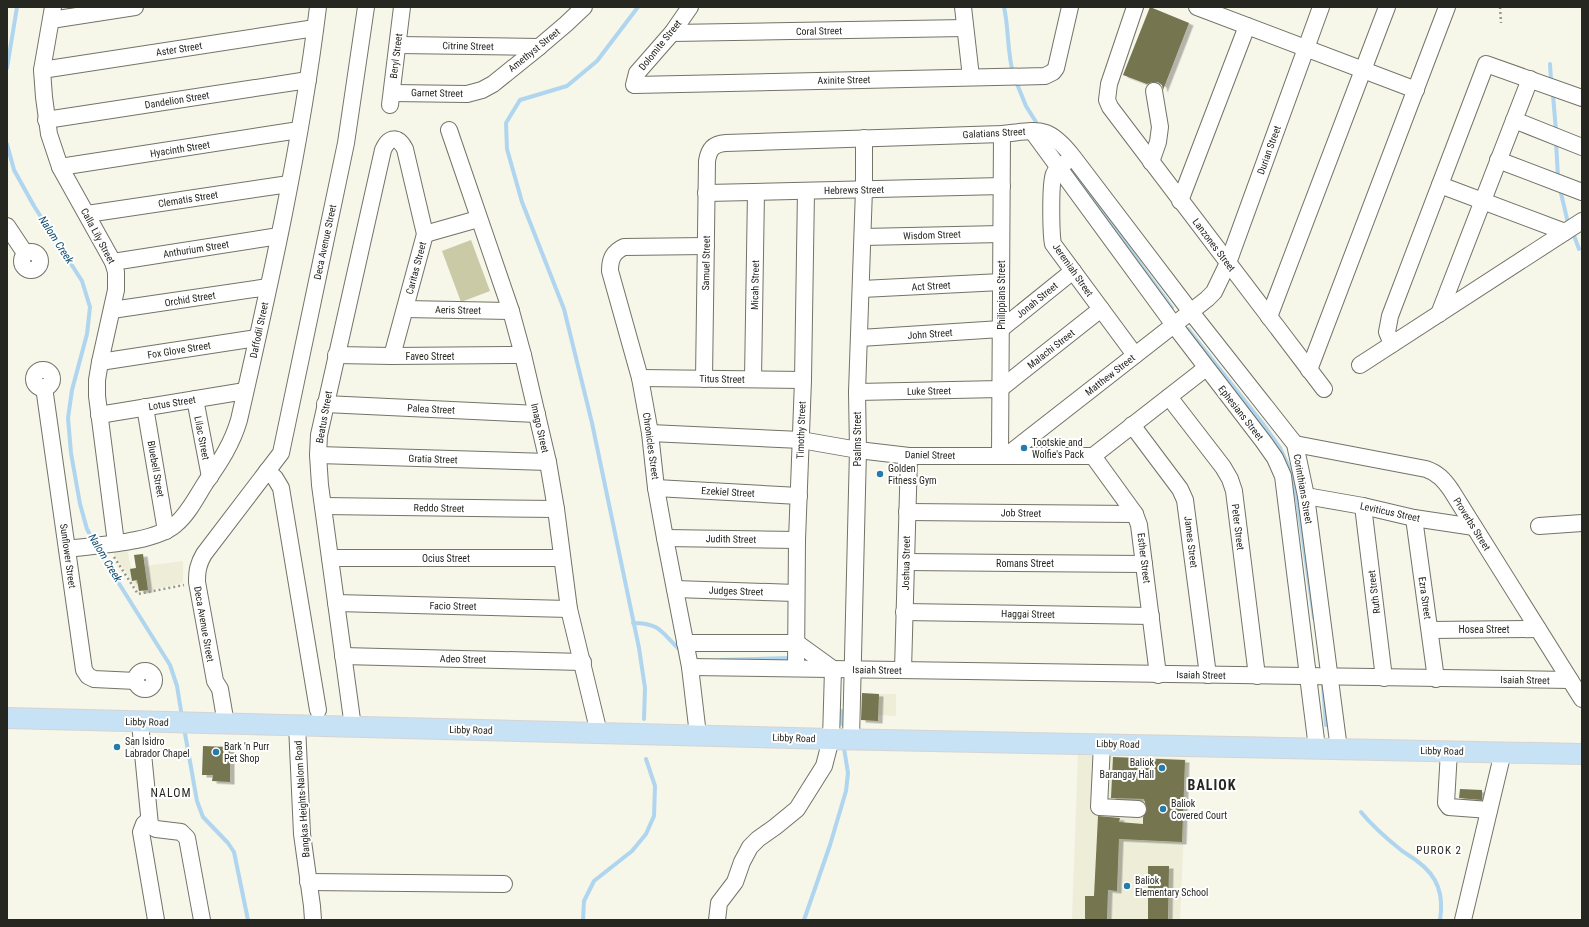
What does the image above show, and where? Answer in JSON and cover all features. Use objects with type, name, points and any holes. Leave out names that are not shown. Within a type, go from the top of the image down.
[{"type":"main road","name":"Libby Road","points":[[7,718],[147,723],[297,725],[831,739],[1582,754]]},
{"type":"street","points":[[52,13],[135,7]]},
{"type":"street","name":"Daffodil Street","points":[[67,549],[145,538],[166,531],[181,520],[228,449],[234,435],[246,391],[279,236],[300,130],[318,7]]},
{"type":"street","name":"Deca Avenue Street","points":[[344,132],[356,7]]},
{"type":"street","name":"Deca Avenue Street","points":[[222,724],[220,689],[215,680],[196,582],[196,572],[204,554],[267,471],[296,356],[344,132],[366,7]]},
{"type":"street","name":"Beryl Street","points":[[391,99],[402,7]]},
{"type":"street","name":"Amethyst Street","points":[[482,90],[493,84],[539,47],[584,7]]},
{"type":"street","name":"Dolomite Street","points":[[634,85],[637,73],[672,33],[690,7]]},
{"type":"street","points":[[963,7],[971,77]]},
{"type":"street","name":"Axinite Street","points":[[634,85],[1045,76],[1053,72],[1058,63],[1070,7]]},
{"type":"street","name":"Lanzones Street","points":[[1135,7],[1109,84],[1107,100],[1115,115],[1324,389]]},
{"type":"street","points":[[1197,7],[1416,90]]},
{"type":"street","name":"Durian Street","points":[[1214,292],[1228,263],[1321,7]]},
{"type":"street","points":[[1269,317],[1387,7]]},
{"type":"street","points":[[1309,370],[1447,7]]},
{"type":"street","name":"Calla Lily Street","points":[[52,13],[44,51],[42,70],[46,120],[53,150],[60,167],[113,262],[117,281],[97,380],[103,544]]},
{"type":"street","points":[[1180,201],[1247,26]]},
{"type":"street","name":"Aster Street","points":[[42,70],[315,28]]},
{"type":"street","name":"Coral Street","points":[[672,33],[965,28]]},
{"type":"street","name":"Citrine Street","points":[[398,45],[539,47]]},
{"type":"street","points":[[1392,344],[1387,332],[1390,316],[1486,64],[1582,98]]},
{"type":"street","points":[[1439,314],[1530,79]]},
{"type":"street","name":"Dandelion Street","points":[[46,120],[308,80]]},
{"type":"street","name":"Garnet Street","points":[[391,99],[467,94],[482,90]]},
{"type":"street","points":[[1151,162],[1158,142],[1160,127],[1154,91]]},
{"type":"street","points":[[1514,120],[1582,147]]},
{"type":"street","name":"Hyacinth Street","points":[[60,167],[300,130]]},
{"type":"street","name":"Imago Street","points":[[448,130],[511,311],[523,355],[548,462],[556,509],[569,609],[599,733]]},
{"type":"street","name":"Galatians Street","points":[[711,148],[720,143],[1002,134],[1032,131],[1040,131],[1050,134],[1063,145],[1073,157],[1190,312]]},
{"type":"street","name":"Ephesians Street","points":[[1032,131],[1206,368],[1263,441],[1274,458],[1282,476],[1317,748]]},
{"type":"street","name":"Philippians Street","points":[[1002,134],[1000,389],[1003,456]]},
{"type":"street","name":"Psalms Street","points":[[851,739],[858,450],[857,392],[862,289],[864,138]]},
{"type":"street","name":"Caritas Street","points":[[392,140],[399,142],[405,149],[425,234],[392,356]]},
{"type":"street","name":"Beatus Street","points":[[353,727],[323,506],[318,455],[319,435],[383,150],[388,141],[392,140]]},
{"type":"street","name":"Samuel Street","points":[[704,379],[706,193],[707,161],[711,148]]},
{"type":"street","points":[[1059,168],[1073,157]]},
{"type":"street","points":[[1498,160],[1582,192]]},
{"type":"street","name":"Jeremiah Street","points":[[1059,168],[1053,175],[1052,182],[1052,238],[1056,250],[1135,355]]},
{"type":"street","name":"Clematis Street","points":[[87,214],[289,184]]},
{"type":"street","points":[[1440,185],[1565,232]]},
{"type":"street","name":"Hebrews Street","points":[[706,193],[1002,186]]},
{"type":"street","name":"Timothy Street","points":[[796,668],[797,540],[803,380],[806,191]]},
{"type":"street","name":"Micah Street","points":[[753,379],[756,192]]},
{"type":"street","points":[[425,234],[478,219]]},
{"type":"street","points":[[1360,365],[1582,221]]},
{"type":"street","points":[[7,226],[26,253]]},
{"type":"street","name":"Wisdom Street","points":[[863,237],[1001,234]]},
{"type":"street","name":"Anthurium Street","points":[[113,262],[279,236]]},
{"type":"street","name":"Chronicles Street","points":[[698,735],[690,667],[656,488],[650,433],[640,378],[611,278],[610,261],[618,250],[624,247],[706,246]]},
{"type":"street","name":"Jonah Street","points":[[1001,329],[1073,271]]},
{"type":"street","name":"Act Street","points":[[862,289],[1001,282]]},
{"type":"street","name":"Orchid Street","points":[[112,310],[268,287]]},
{"type":"street","name":"Matthew Street","points":[[1003,456],[1174,325],[1214,292]]},
{"type":"street","name":"Aeris Street","points":[[405,309],[511,311]]},
{"type":"street","name":"Malachi Street","points":[[1000,389],[1101,309]]},
{"type":"street","name":"Corinthians Street","points":[[1190,312],[1295,444],[1306,496],[1330,677]]},
{"type":"street","name":"John Street","points":[[860,338],[1001,329]]},
{"type":"street","name":"Fox Glove Street","points":[[100,362],[257,338]]},
{"type":"street","name":"Faveo Street","points":[[336,355],[523,355]]},
{"type":"street","points":[[1093,456],[1206,368]]},
{"type":"street","name":"Titus Street","points":[[640,378],[803,380]]},
{"type":"street","name":"Sunflower Street","points":[[44,388],[86,673],[94,679],[136,681]]},
{"type":"street","name":"Luke Street","points":[[857,392],[1000,389]]},
{"type":"street","name":"Lotus Street","points":[[99,415],[246,391]]},
{"type":"street","name":"Peter Street","points":[[1169,397],[1223,467],[1230,479],[1234,491],[1258,676]]},
{"type":"street","name":"Lilac Street","points":[[195,399],[210,477]]},
{"type":"street","name":"Palea Street","points":[[325,404],[537,414]]},
{"type":"street","name":"Bluebell Street","points":[[145,407],[166,531]]},
{"type":"street","name":"James Street","points":[[1132,425],[1180,489],[1185,500],[1208,675]]},
{"type":"street","name":"Daniel Street","points":[[650,433],[801,440],[858,450],[909,456],[1093,456]]},
{"type":"street","name":"Proverbs Street","points":[[1295,444],[1434,472],[1446,482],[1582,699]]},
{"type":"street","name":"Gratia Street","points":[[318,455],[548,462]]},
{"type":"street","name":"Joshua Street","points":[[903,670],[909,456]]},
{"type":"street","name":"Esther Street","points":[[1093,456],[1135,514],[1141,533],[1158,675]]},
{"type":"street","points":[[267,471],[275,478],[280,488],[318,710]]},
{"type":"street","name":"Ezekiel Street","points":[[656,488],[799,496]]},
{"type":"street","name":"Leviticus Street","points":[[1306,496],[1363,506],[1414,518],[1474,527]]},
{"type":"street","name":"Reddo Street","points":[[323,506],[556,509]]},
{"type":"street","name":"Ruth Street","points":[[1363,506],[1384,678]]},
{"type":"street","name":"Job Street","points":[[907,512],[1135,514]]},
{"type":"street","name":"Ezra Street","points":[[1414,518],[1436,678]]},
{"type":"street","points":[[1539,526],[1582,523]]},
{"type":"street","name":"Judith Street","points":[[665,538],[797,540]]},
{"type":"street","name":"Ocius Street","points":[[330,558],[562,558]]},
{"type":"street","name":"Romans Street","points":[[906,562],[1144,564]]},
{"type":"street","name":"Judges Street","points":[[675,589],[796,593]]},
{"type":"street","name":"Facio Street","points":[[336,603],[569,609]]},
{"type":"street","name":"Haggai Street","points":[[904,612],[1151,616]]},
{"type":"street","name":"Hosea Street","points":[[1430,630],[1538,629]]},
{"type":"street","points":[[686,643],[796,643],[832,669],[831,739],[824,766],[797,809],[753,843],[738,871],[735,882],[719,903],[717,920]]},
{"type":"street","name":"Adeo Street","points":[[343,656],[583,662]]},
{"type":"street","name":"Isaiah Street","points":[[690,667],[1570,680]]},
{"type":"street","points":[[1330,677],[1339,749]]},
{"type":"street","points":[[147,723],[150,825],[156,829],[179,831],[185,835],[202,920]]},
{"type":"street","name":"Bangkas Heights-Nalom Road","points":[[297,725],[302,834],[313,920]]},
{"type":"street","points":[[1102,744],[1099,807],[1138,809]]},
{"type":"street","points":[[1449,751],[1446,803],[1449,807],[1489,810]]},
{"type":"street","points":[[1463,920],[1503,752]]},
{"type":"street","points":[[149,820],[144,824],[141,832],[156,920]]},
{"type":"street","points":[[308,882],[504,884]]},
{"type":"path","points":[[1500,7],[1501,23]]},
{"type":"path","points":[[103,544],[138,594],[196,582]]},
{"type":"shaded area","points":[[127,549],[131,568],[183,561],[183,583],[139,592],[112,551]]},
{"type":"shaded area","points":[[879,694],[896,694],[896,716],[878,715]]},
{"type":"shaded area","points":[[1078,755],[1187,759],[1180,920],[1072,920]]},
{"type":"green space","points":[[471,240],[490,291],[461,302],[442,251]]},
{"type":"building","points":[[1150,7],[1189,23],[1163,90],[1162,85],[1158,82],[1147,84],[1123,75]]},
{"type":"building","points":[[143,554],[148,590],[139,591],[137,580],[132,581],[130,569],[136,568],[134,555]]},
{"type":"building","points":[[862,693],[879,694],[878,721],[861,720]]},
{"type":"building","points":[[203,746],[230,747],[230,782],[212,781],[213,775],[202,775]]},
{"type":"building","points":[[1113,757],[1185,760],[1182,842],[1119,839],[1117,891],[1108,890],[1107,920],[1085,920],[1085,896],[1094,896],[1098,816],[1120,818],[1119,822],[1143,824],[1143,817],[1147,810],[1144,799],[1111,798]]},
{"type":"building","points":[[1460,789],[1482,790],[1482,800],[1459,798]]},
{"type":"building","points":[[1148,866],[1169,866],[1168,920],[1148,920]]},
{"type":"waterway","name":"Nalom Creek","points":[[7,68],[17,7]]},
{"type":"waterway","points":[[638,7],[597,61],[567,86],[520,100],[506,123],[507,149],[522,202],[564,309],[592,423],[639,648],[645,688],[644,719]]},
{"type":"waterway","points":[[1004,7],[1013,73]]},
{"type":"waterway","points":[[1550,64],[1551,80]]},
{"type":"waterway","points":[[1015,79],[1026,106],[1036,122]]},
{"type":"waterway","points":[[1553,95],[1556,131]]},
{"type":"waterway","points":[[1556,142],[1558,177]]},
{"type":"waterway","name":"Nalom Creek","points":[[7,144],[14,170],[34,206],[82,281],[90,307],[87,334],[72,390],[68,418],[71,453],[80,504],[87,529],[94,542]]},
{"type":"waterway","points":[[1069,166],[1172,308]]},
{"type":"waterway","points":[[1560,189],[1568,223]]},
{"type":"waterway","points":[[1573,233],[1579,249]]},
{"type":"waterway","points":[[1188,329],[1263,424],[1280,448],[1288,465],[1297,498],[1314,618]]},
{"type":"waterway","name":"Nalom Creek","points":[[98,550],[170,665],[177,686],[182,717]]},
{"type":"waterway","points":[[633,623],[642,623],[655,627],[664,633],[679,649]]},
{"type":"waterway","points":[[721,660],[792,658]]},
{"type":"waterway","points":[[1323,686],[1326,725]]},
{"type":"waterway","points":[[842,711],[842,724]]},
{"type":"waterway","name":"Nalom Creek","points":[[184,728],[197,801],[203,817],[228,843],[234,852],[248,920]]},
{"type":"waterway","points":[[804,920],[830,845],[846,791],[848,773],[844,748]]},
{"type":"waterway","points":[[583,920],[584,901],[594,881],[632,851],[646,834],[654,816],[655,786],[646,759]]},
{"type":"waterway","points":[[1361,812],[1385,837],[1417,861],[1430,873],[1435,880],[1440,894],[1440,920]]},
{"type":"place","name":"Tootskie and Wolfie's Pack","points":[[1024,448]]},
{"type":"place","name":"Golden Fitness Gym","points":[[880,474]]},
{"type":"place","name":"San Isidro Labrador Chapel","points":[[117,747]]},
{"type":"place","name":"Bark 'n Purr Pet Shop","points":[[216,752]]},
{"type":"place","name":"Baliok Barangay Hall","points":[[1162,768]]},
{"type":"place","name":"Baliok Covered Court","points":[[1163,809]]},
{"type":"place","name":"Baliok Elementary School","points":[[1127,886]]},
{"type":"district","name":"BALIOK","points":[[1212,785]]},
{"type":"district","name":"NALOM","points":[[171,793]]},
{"type":"district","name":"PUROK 2","points":[[1439,850]]}]
